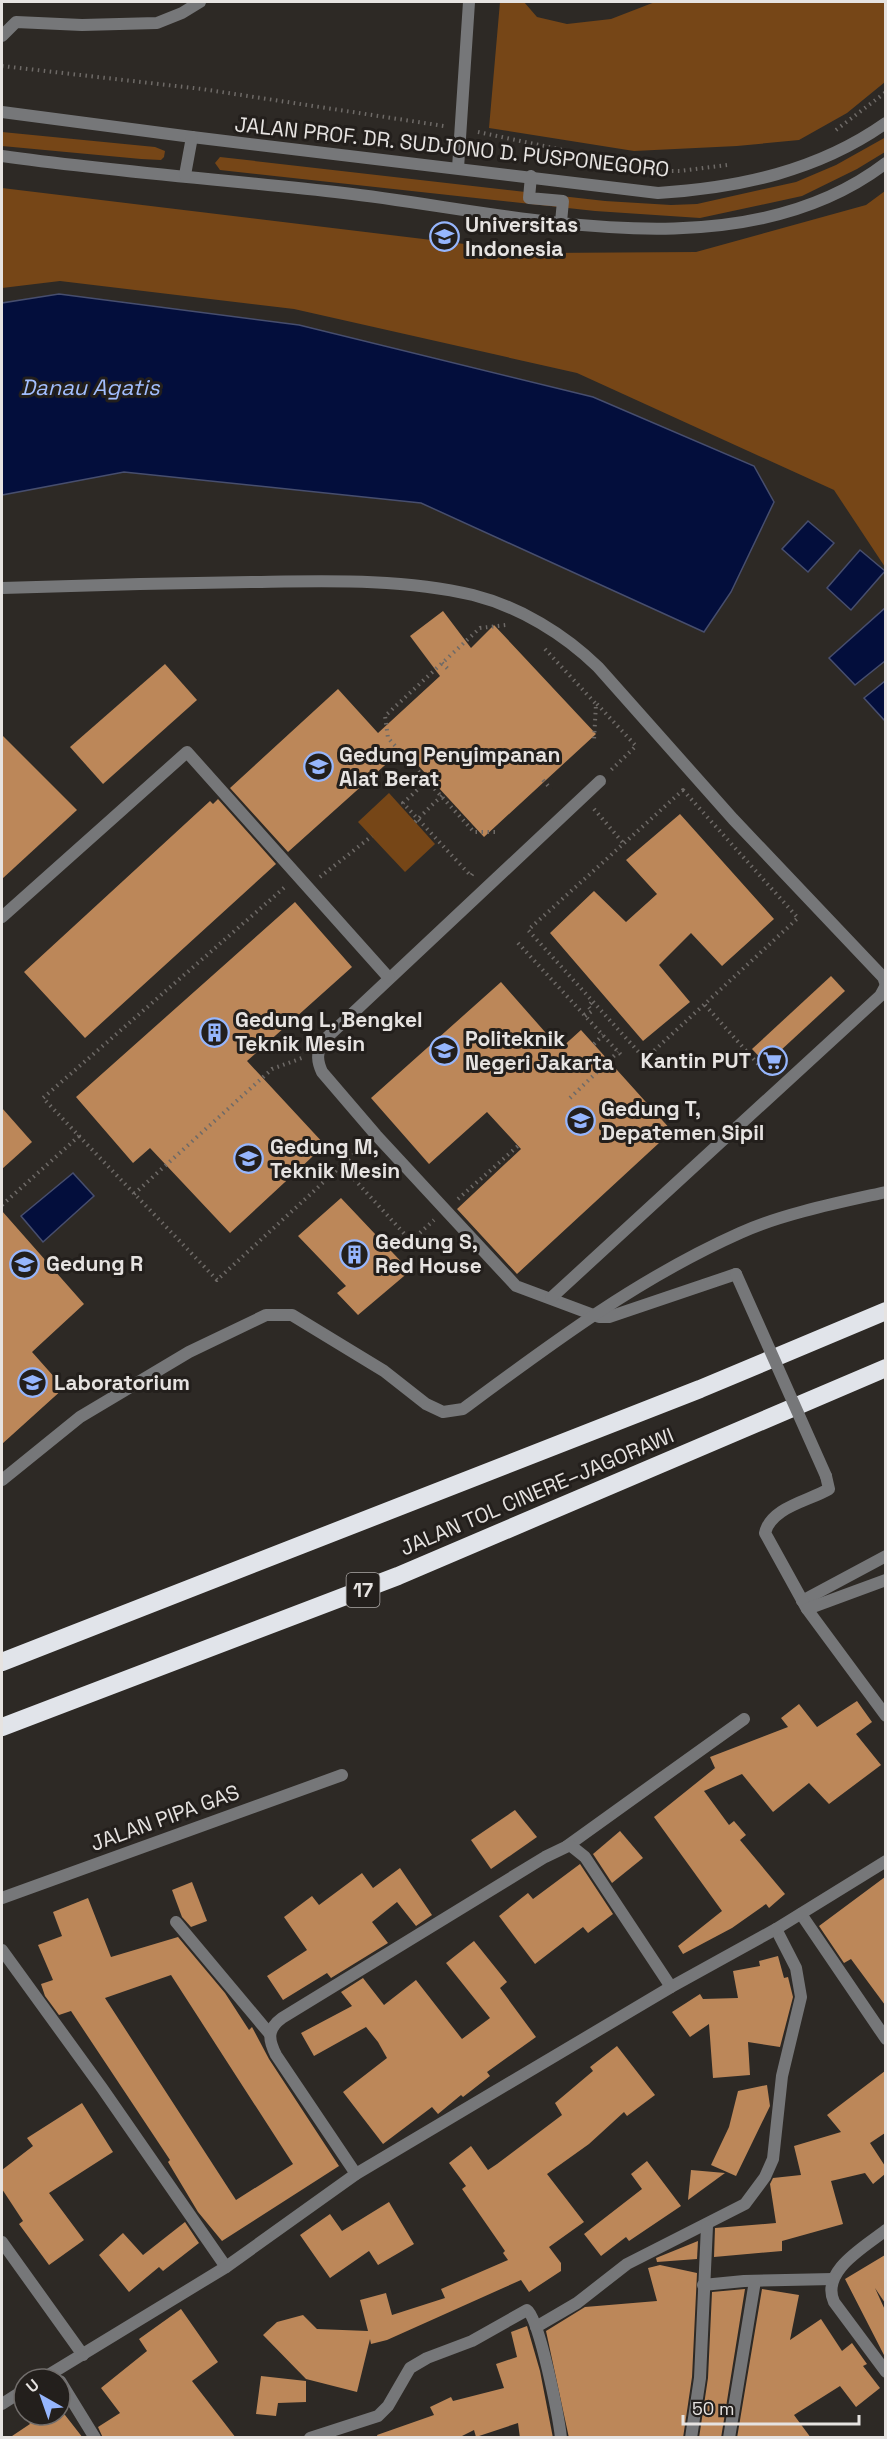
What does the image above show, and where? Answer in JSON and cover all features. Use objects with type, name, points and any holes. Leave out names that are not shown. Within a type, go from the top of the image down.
[{"type":"highway","name":"JALAN TOL CINERE–JAGORAWI","points":[[2,1662],[700,1389],[885,1311]]},
{"type":"highway","name":"JALAN TOL CINERE–JAGORAWI","points":[[2,1727],[399,1576],[885,1368]]},
{"type":"street","points":[[2,36],[16,22],[82,25],[157,23],[182,13],[200,2]]},
{"type":"street","points":[[458,168],[469,2]]},
{"type":"street","name":"JALAN PROF. DR. SUDJONO D. PUSPONEGORO","points":[[2,111],[192,137],[658,193],[708,190],[756,182],[803,167],[861,141],[885,123]]},
{"type":"street","points":[[185,175],[192,137]]},
{"type":"street","points":[[2,156],[412,201],[561,222],[654,228],[714,226],[769,217],[806,206],[851,186],[885,163]]},
{"type":"street","points":[[531,176],[529,198],[563,201],[561,222]]},
{"type":"street","points":[[2,588],[320,581],[410,586],[473,595],[503,605],[551,629],[578,647],[733,819],[883,977],[885,985],[880,996],[551,1298]]},
{"type":"street","points":[[2,917],[187,752],[389,978]]},
{"type":"street","points":[[600,781],[321,1043],[317,1053],[322,1072],[376,1135],[516,1286],[599,1317],[617,1315],[736,1274],[826,1476],[829,1489],[776,1514],[766,1525],[765,1533],[805,1605],[885,1716]]},
{"type":"street","points":[[2,1480],[80,1417],[189,1352],[240,1325],[266,1315],[292,1315],[384,1371],[426,1404],[443,1412],[464,1409],[592,1314],[741,1232],[836,1203],[885,1192]]},
{"type":"street","points":[[805,1605],[885,1556]]},
{"type":"street","points":[[805,1605],[885,1580]]},
{"type":"street","points":[[269,2033],[282,2018],[567,1846],[744,1719]]},
{"type":"street","name":"JALAN PIPA GAS","points":[[2,1898],[342,1775]]},
{"type":"street","points":[[567,1846],[573,1846],[585,1857],[671,1987]]},
{"type":"street","points":[[69,2367],[82,2355],[226,2267],[356,2174],[671,1987],[776,1929],[885,1861]]},
{"type":"street","points":[[801,1914],[885,2038]]},
{"type":"street","points":[[176,1922],[269,2033],[276,2055],[356,2174]]},
{"type":"street","points":[[536,2327],[577,2303],[627,2264],[673,2239],[707,2226],[745,2204],[765,2176],[773,2159],[782,2076],[801,1997],[796,1968],[776,1929]]},
{"type":"street","points":[[2,1950],[102,2088],[226,2267]]},
{"type":"street","points":[[691,2438],[700,2378],[707,2226]]},
{"type":"street","points":[[885,2230],[842,2265],[830,2289],[834,2302],[885,2372]]},
{"type":"street","points":[[2,2242],[82,2355]]},
{"type":"street","points":[[703,2285],[833,2279]]},
{"type":"street","points":[[729,2438],[755,2281]]},
{"type":"street","points":[[310,2438],[378,2416],[388,2406],[404,2374],[427,2358],[472,2341],[527,2310],[532,2313],[536,2327],[557,2408],[561,2438]]},
{"type":"street","points":[[72,2400],[95,2438]]},
{"type":"path","points":[[495,832],[474,832],[426,782],[388,738],[385,716],[480,628],[511,625]]},
{"type":"path","points":[[544,648],[636,747],[624,759]]},
{"type":"path","points":[[442,663],[448,669]]},
{"type":"path","points":[[594,740],[596,704]]},
{"type":"path","points":[[543,780],[551,789]]},
{"type":"path","points":[[426,782],[403,803],[416,821],[471,876],[477,870]]},
{"type":"path","points":[[683,790],[798,918],[645,1059],[593,1001],[528,930],[683,790]]},
{"type":"path","points":[[416,821],[445,793]]},
{"type":"path","points":[[584,797],[624,844]]},
{"type":"path","points":[[308,887],[372,836]]},
{"type":"path","points":[[297,876],[43,1098],[217,1280],[376,1135]]},
{"type":"path","points":[[518,943],[622,1056]]},
{"type":"path","points":[[585,1016],[592,1011],[588,1006],[593,1001]]},
{"type":"path","points":[[705,1005],[768,1076]]},
{"type":"path","points":[[594,1044],[603,1035]]},
{"type":"path","points":[[570,1098],[618,1052]]},
{"type":"path","points":[[134,1194],[272,1069],[317,1053]]},
{"type":"path","points":[[2,1205],[79,1136]]},
{"type":"path","points":[[342,1166],[411,1241],[518,1146]]},
{"type":"shaded area","points":[[500,2],[524,2],[537,17],[567,24],[611,19],[655,2],[885,2],[885,82],[847,113],[799,140],[737,146],[634,151],[489,128]]},
{"type":"shaded area","points":[[2,132],[155,147],[165,151],[161,160],[2,146]]},
{"type":"shaded area","points":[[886,137],[885,152],[857,169],[802,196],[700,218],[595,211],[220,170],[215,163],[220,157],[605,201],[671,205],[697,204],[796,182],[836,165]]},
{"type":"shaded area","points":[[2,188],[540,253],[696,252],[866,205],[885,191],[885,567],[834,490],[577,373],[294,309],[60,281],[2,288]]},
{"type":"shaded area","points":[[389,793],[435,844],[405,872],[358,822]]},
{"type":"water","name":"Danau Agatis","points":[[59,294],[299,325],[593,397],[754,466],[774,502],[731,592],[704,632],[421,503],[124,472],[2,495],[2,303]]},
{"type":"water","points":[[808,521],[834,543],[808,572],[782,549]]},
{"type":"water","points":[[860,550],[885,571],[851,610],[827,588]]},
{"type":"water","points":[[885,608],[885,661],[855,685],[829,658]]},
{"type":"water","points":[[885,681],[885,721],[864,698]]},
{"type":"water","points":[[73,1173],[94,1196],[43,1242],[21,1216]]},
{"type":"building","points":[[443,611],[471,648],[494,625],[596,734],[484,837],[403,749],[288,852],[230,788],[338,689],[378,733],[440,676],[410,636]]},
{"type":"building","points":[[165,664],[197,700],[103,784],[70,747]]},
{"type":"building","points":[[2,735],[77,810],[2,879]]},
{"type":"building","points":[[218,799],[276,864],[85,1038],[24,972],[210,801],[213,804]]},
{"type":"building","points":[[680,814],[774,919],[722,966],[691,933],[659,965],[690,1002],[643,1041],[550,933],[594,891],[626,922],[657,894],[626,860]]},
{"type":"building","name":"Gedung L, Bengkel Teknik Mesin","points":[[295,902],[352,967],[247,1061],[325,1145],[230,1233],[150,1148],[133,1163],[76,1097]]},
{"type":"building","points":[[831,976],[845,991],[766,1064],[752,1049]]},
{"type":"building","name":"Gedung T, Depatemen Sipil","points":[[501,982],[560,1049],[581,1030],[672,1131],[517,1274],[457,1209],[521,1149],[487,1112],[429,1164],[371,1098]]},
{"type":"building","points":[[2,1108],[32,1142],[2,1169]]},
{"type":"building","name":"Gedung S, Red House","points":[[341,1198],[410,1271],[358,1315],[337,1293],[346,1286],[298,1236]]},
{"type":"building","name":"Gedung R","points":[[2,1211],[84,1304],[32,1352],[64,1388],[2,1444]]},
{"type":"building","points":[[857,1701],[872,1722],[856,1734],[881,1765],[829,1804],[809,1783],[773,1812],[742,1774],[704,1791],[729,1825],[734,1821],[746,1835],[740,1840],[785,1894],[769,1908],[766,1904],[732,1928],[683,1954],[678,1946],[722,1911],[654,1817],[715,1768],[710,1757],[788,1727],[781,1718],[799,1704],[817,1727]]},
{"type":"building","points":[[515,1810],[537,1837],[491,1869],[471,1840]]},
{"type":"building","points":[[620,1831],[643,1858],[612,1883],[593,1854]]},
{"type":"building","points":[[580,1864],[613,1914],[588,1933],[583,1927],[535,1964],[499,1916],[528,1893],[533,1899]]},
{"type":"building","points":[[400,1868],[432,1915],[416,1926],[397,1902],[372,1922],[388,1943],[331,1978],[327,1973],[283,2000],[267,1976],[307,1950],[284,1917],[312,1896],[319,1905],[362,1873],[373,1888]]},
{"type":"building","points":[[885,1877],[885,2005],[851,1959],[844,1963],[819,1926]]},
{"type":"building","points":[[192,1882],[207,1921],[191,1927],[182,1917],[172,1890]]},
{"type":"building","points":[[88,1898],[111,1957],[178,1937],[225,1993],[249,2030],[252,2027],[269,2059],[339,2166],[222,2241],[198,2212],[168,2162],[170,2160],[71,2011],[59,2015],[45,1996],[41,1984],[53,1980],[38,1945],[62,1936],[53,1912]],"holes":[[[171,1975],[293,2164],[236,2200],[105,1998]]]},
{"type":"building","points":[[474,1941],[507,1982],[500,1988],[536,2037],[487,2072],[490,2076],[463,2097],[461,2095],[438,2114],[432,2107],[383,2144],[343,2092],[387,2058],[378,2042],[366,2027],[314,2056],[301,2033],[352,2006],[341,1992],[363,1978],[384,2005],[416,1980],[462,2039],[490,2018],[446,1963]]},
{"type":"building","points":[[778,1956],[784,1978],[788,1977],[793,1997],[780,2047],[748,2042],[750,2075],[713,2078],[709,2024],[690,2037],[672,2012],[700,1994],[703,1999],[738,1998],[733,1971],[760,1966],[759,1961]]},
{"type":"building","points":[[617,2046],[655,2095],[627,2116],[624,2112],[589,2144],[547,2174],[584,2222],[549,2247],[561,2263],[561,2271],[529,2292],[521,2280],[387,2340],[371,2344],[370,2339],[357,2392],[306,2379],[263,2335],[277,2322],[303,2315],[317,2329],[368,2331],[360,2300],[386,2293],[392,2315],[445,2298],[441,2289],[508,2260],[503,2253],[505,2251],[462,2189],[466,2186],[449,2163],[471,2146],[488,2170],[497,2164],[562,2115],[555,2103],[593,2071],[590,2067]]},
{"type":"building","points":[[885,2071],[885,2133],[870,2143],[885,2166],[885,2174],[873,2184],[865,2173],[831,2181],[843,2224],[782,2241],[782,2251],[714,2257],[715,2228],[776,2223],[770,2184],[773,2178],[801,2175],[794,2146],[841,2132],[827,2115]]},
{"type":"building","points":[[767,2085],[770,2106],[736,2176],[711,2165],[729,2127],[738,2091]]},
{"type":"building","points":[[82,2103],[113,2152],[49,2193],[84,2240],[49,2265],[19,2224],[23,2221],[2,2189],[2,2170],[33,2146],[27,2138]]},
{"type":"building","points":[[647,2161],[681,2206],[629,2241],[626,2237],[601,2256],[584,2234],[642,2189],[631,2174]]},
{"type":"building","points":[[691,2170],[725,2173],[688,2200]]},
{"type":"building","points":[[389,2202],[414,2244],[378,2265],[369,2251],[330,2278],[300,2235],[330,2214],[342,2231]]},
{"type":"building","points":[[185,2222],[199,2243],[163,2271],[159,2267],[129,2292],[99,2255],[123,2233],[143,2255]]},
{"type":"building","points":[[698,2241],[697,2259],[657,2262],[656,2258]]},
{"type":"building","points":[[885,2255],[885,2303],[875,2288],[885,2310],[885,2357],[845,2279]]},
{"type":"building","points":[[660,2265],[697,2273],[692,2377],[683,2438],[569,2438],[546,2331],[585,2307],[657,2301],[648,2268]]},
{"type":"building","points":[[745,2289],[721,2438],[699,2438],[708,2378],[712,2292]]},
{"type":"building","points":[[762,2289],[799,2295],[790,2340],[821,2319],[842,2351],[852,2343],[867,2364],[863,2366],[880,2388],[856,2407],[840,2386],[794,2415],[811,2438],[737,2438]]},
{"type":"building","points":[[181,2309],[218,2362],[192,2381],[236,2438],[103,2438],[98,2427],[120,2413],[101,2388],[147,2351],[139,2339]]},
{"type":"building","points":[[527,2326],[540,2371],[553,2438],[520,2438],[518,2423],[476,2437],[474,2430],[458,2438],[378,2438],[377,2435],[434,2415],[430,2407],[451,2397],[453,2401],[504,2388],[496,2364],[517,2357],[511,2332]]},
{"type":"building","points":[[261,2376],[306,2381],[306,2402],[278,2403],[276,2416],[256,2414]]},
{"type":"building","points":[[72,2424],[83,2438],[9,2438],[26,2427],[72,2427]]},
{"type":"place","name":"Universitas Indonesia","points":[[444,237]]},
{"type":"place","name":"Gedung Penyimpanan Alat Berat","points":[[318,767]]},
{"type":"place","name":"Gedung L, Bengkel Teknik Mesin","points":[[214,1032]]},
{"type":"place","name":"Politeknik Negeri Jakarta","points":[[444,1051]]},
{"type":"place","name":"Kantin PUT","points":[[772,1061]]},
{"type":"place","name":"Gedung T, Depatemen Sipil","points":[[580,1121]]},
{"type":"place","name":"Gedung M, Teknik Mesin","points":[[249,1159]]},
{"type":"place","name":"Gedung S, Red House","points":[[354,1254]]},
{"type":"place","name":"Gedung R","points":[[25,1264]]},
{"type":"place","name":"Laboratorium","points":[[33,1383]]}]
